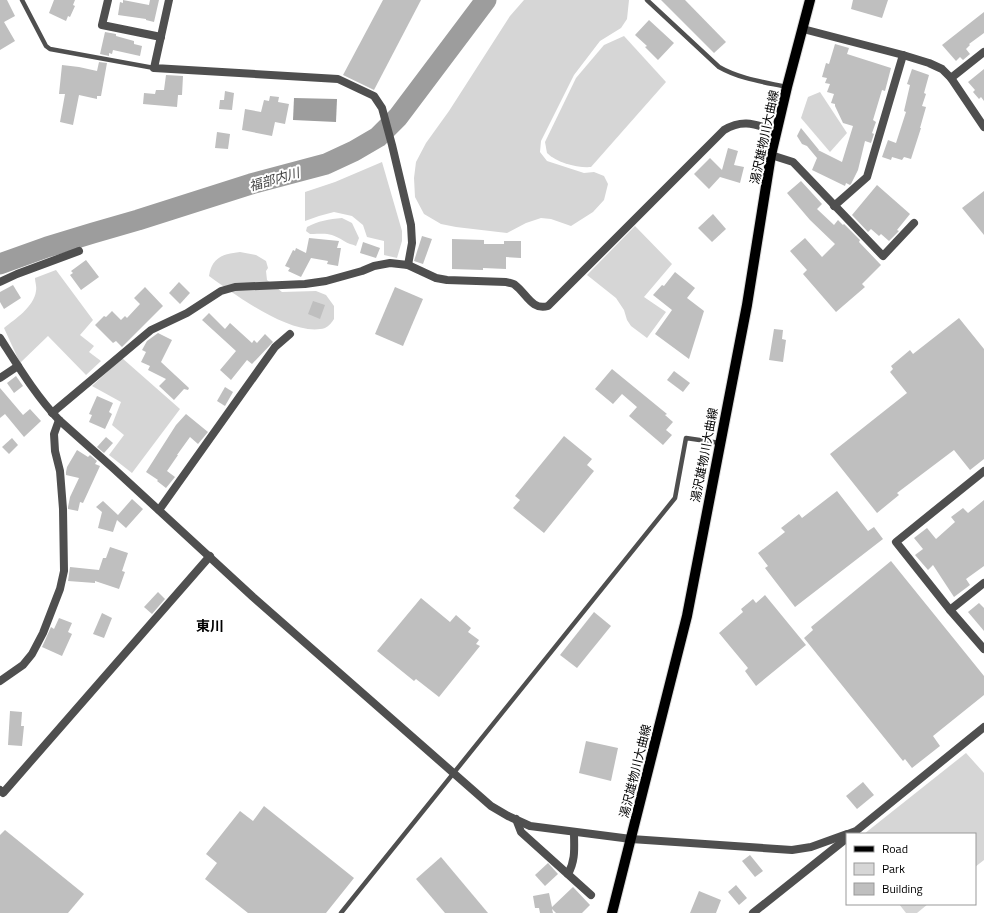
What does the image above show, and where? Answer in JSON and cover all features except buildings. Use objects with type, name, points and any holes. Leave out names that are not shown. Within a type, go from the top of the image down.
[{"type":"main road","name":"湯沢雄物川大曲線","points":[[612,913],[687,616],[747,305],[771,155],[810,0]]},
{"type":"street","points":[[108,0],[102,25],[161,37]]},
{"type":"street","points":[[169,0],[154,68],[338,79],[374,96],[382,108],[411,225],[412,243],[408,265]]},
{"type":"street","points":[[803,29],[903,55],[929,63],[942,69],[951,78],[984,127]]},
{"type":"street","points":[[951,78],[984,52]]},
{"type":"street","points":[[834,206],[867,177],[903,55]]},
{"type":"street","points":[[52,413],[151,330],[187,313],[222,291],[235,287],[305,284],[326,281],[374,266],[390,263],[408,265],[436,278],[447,280],[506,282],[514,284],[536,306],[542,308],[548,306],[724,130],[739,123],[749,123],[776,131]]},
{"type":"street","points":[[771,155],[793,162],[883,256],[914,223]]},
{"type":"street","points":[[0,282],[17,274],[79,251]]},
{"type":"street","points":[[159,510],[276,348],[290,334]]},
{"type":"street","points":[[0,338],[18,366],[52,413],[59,420],[259,602],[491,806],[530,826],[631,839],[792,850],[811,847],[846,834]]},
{"type":"street","points":[[0,378],[18,366]]},
{"type":"street","points":[[0,681],[23,665],[32,654],[44,633],[60,589],[64,571],[63,509],[60,471],[55,451],[54,434],[59,420]]},
{"type":"street","points":[[983,646],[950,610],[896,542],[984,471]]},
{"type":"street","points":[[0,790],[3,793],[210,556]]},
{"type":"street","points":[[950,610],[984,583]]},
{"type":"street","points":[[854,832],[984,727]]},
{"type":"street","points":[[516,819],[521,832],[591,895]]},
{"type":"street","points":[[568,874],[573,866],[574,832]]},
{"type":"street","points":[[753,913],[846,839]]},
{"type":"lane","points":[[22,0],[46,46],[50,49],[154,68]]},
{"type":"lane","points":[[647,0],[719,67],[731,74],[748,79],[787,87]]},
{"type":"lane","points":[[341,913],[675,498],[686,438],[720,443]]},
{"type":"green space","points":[[524,0],[629,0],[627,19],[621,28],[600,41],[574,75],[541,141],[540,152],[547,161],[584,173],[594,172],[604,176],[608,184],[604,200],[593,212],[571,226],[551,219],[541,218],[526,223],[507,233],[441,224],[424,214],[415,197],[414,178],[416,162],[426,143],[449,111],[510,16]]},
{"type":"green space","points":[[624,36],[666,82],[591,167],[574,166],[556,160],[547,153],[545,142],[576,78],[604,45]]},
{"type":"green space","points":[[820,92],[847,133],[830,152],[801,118],[808,97]]},
{"type":"green space","points":[[382,162],[402,231],[402,241],[397,258],[384,255],[384,241],[367,237],[363,225],[352,216],[334,212],[305,221],[305,192],[335,182]]},
{"type":"green space","points":[[342,218],[352,223],[359,238],[356,246],[331,235],[310,234],[306,231],[307,227],[315,223]]},
{"type":"green space","points":[[635,226],[672,264],[644,297],[666,312],[647,338],[631,326],[627,320],[624,310],[616,298],[587,275]]},
{"type":"green space","points":[[240,252],[256,255],[266,261],[268,268],[266,271],[267,280],[282,292],[316,291],[326,295],[334,306],[334,319],[325,328],[312,329],[297,327],[281,321],[248,303],[209,276],[210,270],[219,258],[224,255]]},
{"type":"green space","points":[[56,270],[93,320],[80,335],[94,346],[89,352],[101,361],[86,375],[48,336],[20,363],[4,328],[23,312],[32,302],[35,297],[36,289],[35,278]]},
{"type":"green space","points":[[122,358],[180,409],[132,473],[109,455],[124,435],[112,425],[121,402],[92,386]]},
{"type":"green space","points":[[966,753],[984,773],[984,860],[976,866],[976,833],[865,833]]},
{"type":"green space","points":[[900,905],[927,905],[917,913],[906,913]]},
{"type":"shaded area","points":[[294,98],[337,99],[336,122],[293,120]]},
{"type":"waterway","name":"福部内川","points":[[0,264],[47,247],[251,184],[326,164],[354,151],[378,137],[398,117],[486,0]]},
{"type":"district","name":"東川","points":[[210,625]]}]
